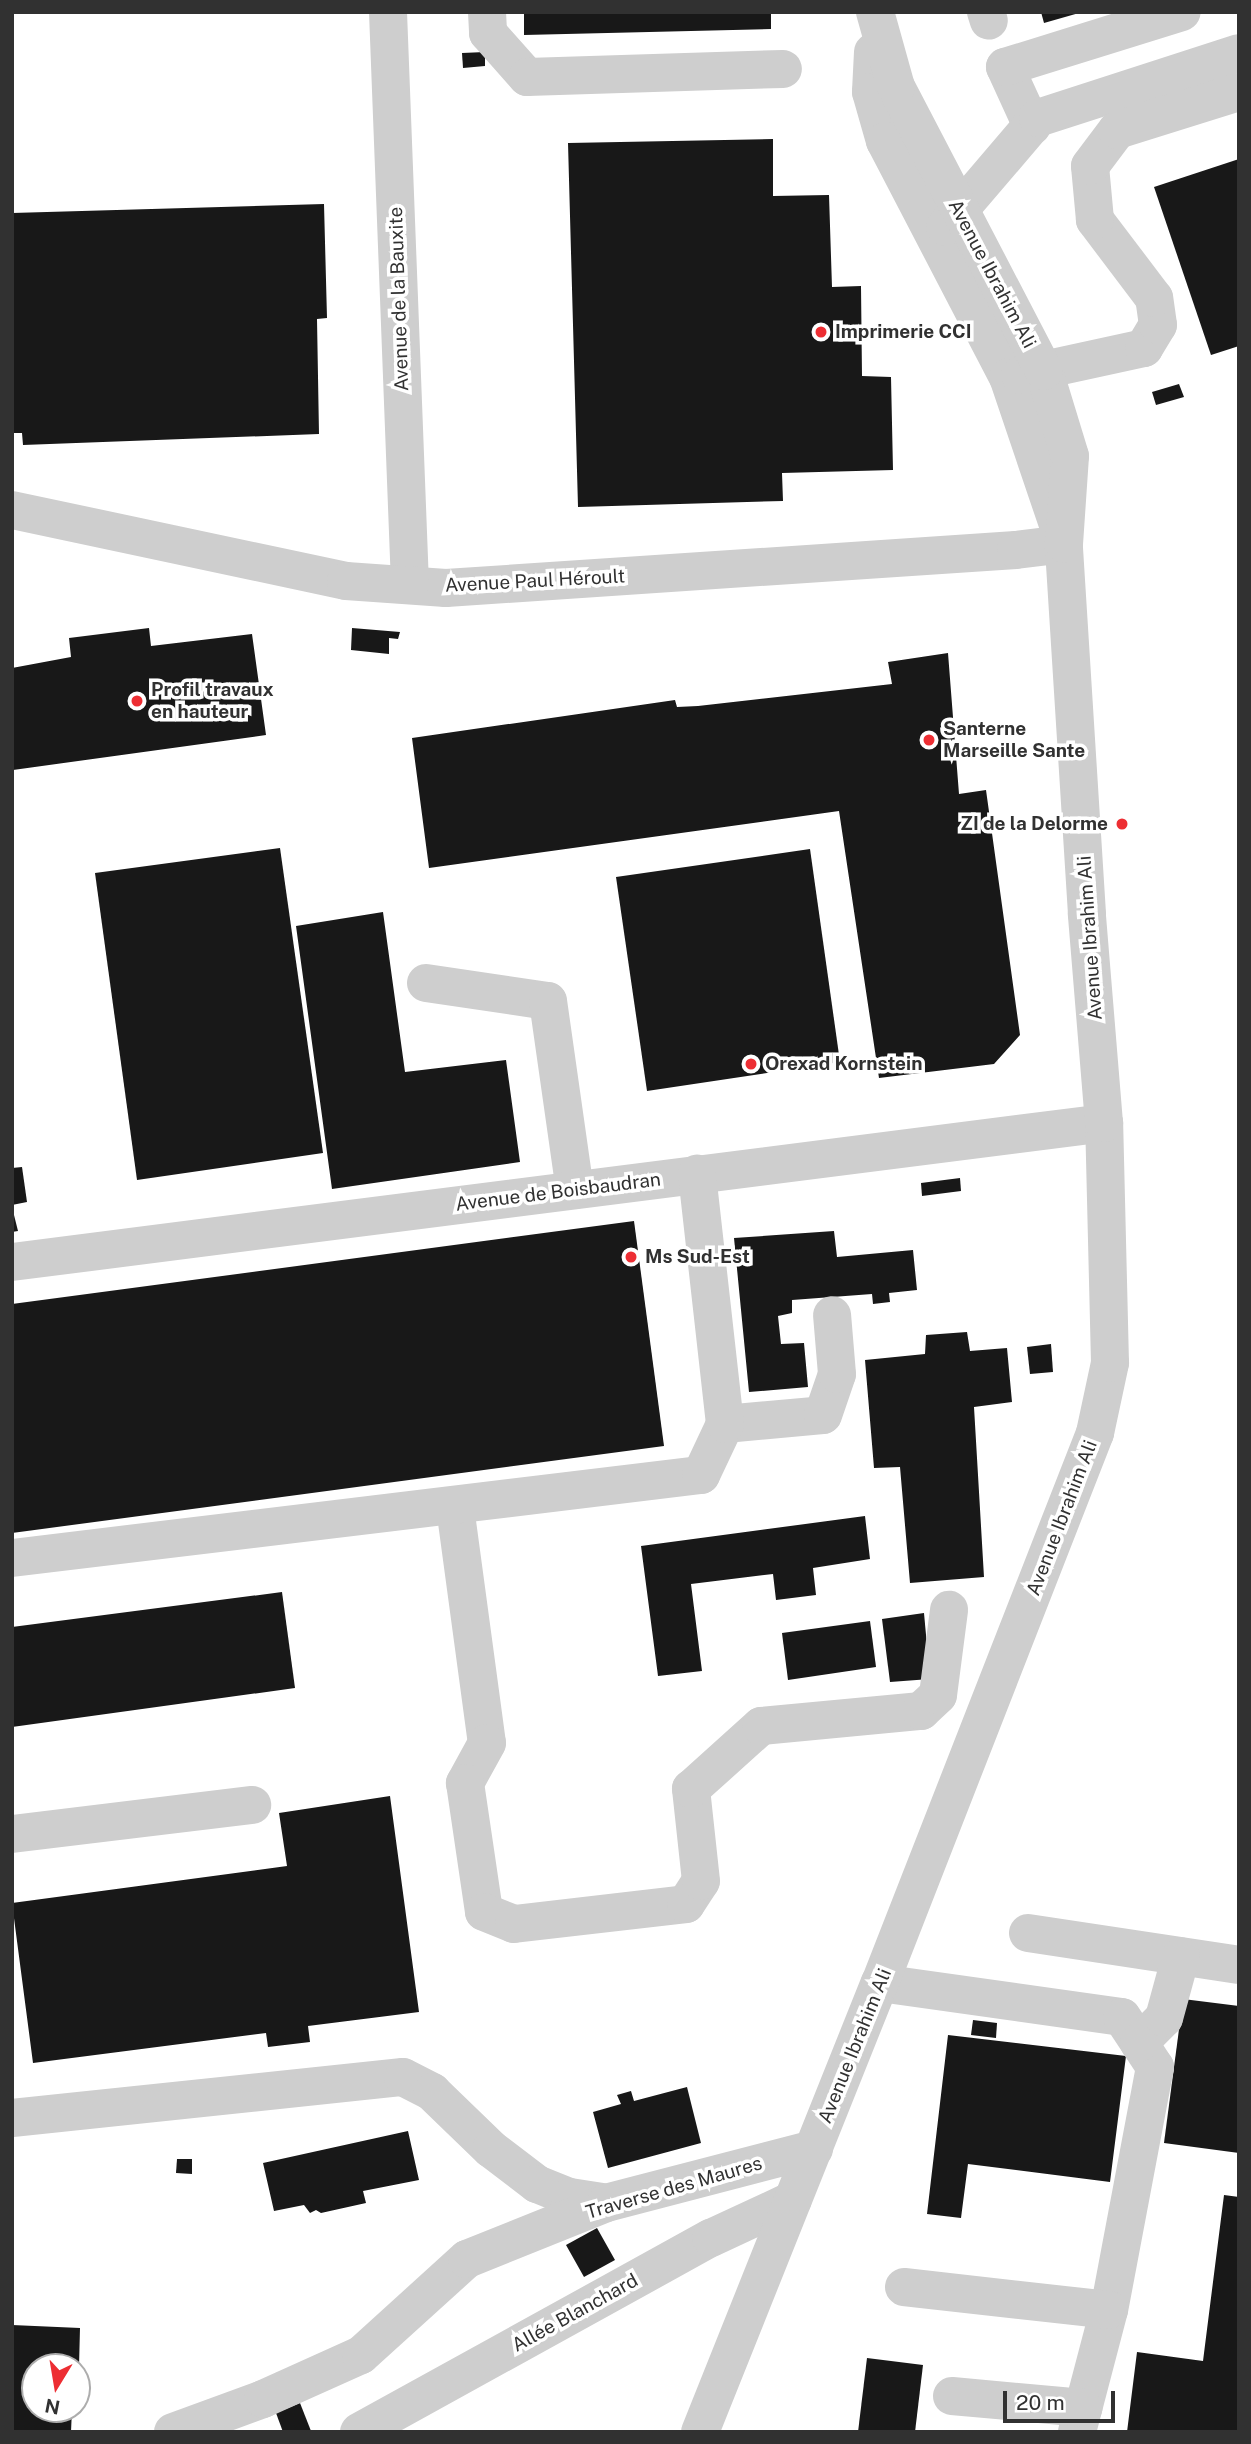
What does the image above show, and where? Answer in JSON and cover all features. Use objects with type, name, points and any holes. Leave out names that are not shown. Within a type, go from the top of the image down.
[{"type":"street","name":"Avenue de la Bauxite","points":[[388,12],[410,585]]},
{"type":"street","points":[[487,12],[488,33],[527,77],[783,69]]},
{"type":"street","name":"Avenue Ibrahim Ali","points":[[700,2432],[880,1983],[1095,1433],[1110,1363],[1104,1123],[1087,914],[1064,544],[1070,456],[1026,374],[958,208],[896,87],[875,12]]},
{"type":"street","name":"Avenue Ibrahim Ali","points":[[875,12],[872,92],[884,141],[934,241],[1026,374]]},
{"type":"street","points":[[1032,125],[1004,67],[1182,12]]},
{"type":"street","points":[[934,241],[958,208],[1038,118],[1239,53]]},
{"type":"street","points":[[1026,374],[1144,348],[1158,325],[1154,298],[1095,220],[1090,166],[1117,130],[1239,92]]},
{"type":"street","name":"Avenue Paul Héroult","points":[[12,510],[345,581],[446,588],[1016,550],[1064,544]]},
{"type":"street","points":[[426,983],[548,1001],[575,1190]]},
{"type":"street","name":"Avenue de Boisbaudran","points":[[12,1262],[1104,1123]]},
{"type":"street","points":[[12,1558],[455,1507],[701,1475],[725,1424],[697,1174]]},
{"type":"street","points":[[725,1424],[824,1415],[837,1374],[832,1315]]},
{"type":"street","points":[[455,1507],[487,1743],[465,1783],[484,1912],[514,1924],[686,1905],[701,1881],[691,1789],[761,1726],[921,1711],[938,1695],[948,1610]]},
{"type":"street","points":[[12,1834],[252,1805]]},
{"type":"street","points":[[1028,1933],[1239,1965]]},
{"type":"street","points":[[1139,2043],[1164,2018],[1181,1956]]},
{"type":"street","points":[[880,1983],[1122,2017],[1155,2067],[1109,2310],[1080,2420],[952,2396]]},
{"type":"street","points":[[12,2118],[403,2077],[432,2092],[491,2149],[537,2184],[570,2197],[606,2203]]},
{"type":"street","name":"Traverse des Maures","points":[[173,2432],[263,2399],[361,2355],[467,2259],[606,2203],[814,2149]]},
{"type":"street","name":"Allée Blanchard","points":[[359,2432],[711,2238],[793,2200]]},
{"type":"street","points":[[904,2287],[1109,2310]]},
{"type":"building","points":[[524,12],[771,12],[771,29],[524,35]]},
{"type":"building","points":[[1041,12],[1079,12],[1079,13],[1044,23]]},
{"type":"building","points":[[485,52],[485,66],[463,68],[462,53]]},
{"type":"building","points":[[773,139],[773,196],[829,195],[832,287],[861,286],[862,376],[891,377],[893,470],[782,473],[783,501],[578,507],[568,143]]},
{"type":"building","points":[[1239,159],[1239,346],[1211,355],[1154,187]]},
{"type":"building","points":[[324,204],[327,318],[317,319],[319,434],[23,445],[22,433],[12,433],[12,213]]},
{"type":"building","points":[[1179,384],[1184,397],[1156,405],[1152,392]]},
{"type":"building","name":"Profil travaux en hauteur","points":[[149,628],[151,646],[252,634],[266,735],[13,770],[12,668],[71,657],[69,638]]},
{"type":"building","points":[[352,628],[400,632],[398,639],[389,638],[389,654],[351,650]]},
{"type":"building","points":[[948,653],[959,794],[986,790],[1020,1035],[994,1064],[879,1078],[839,811],[429,868],[412,738],[675,700],[677,707],[698,706],[892,684],[888,662]]},
{"type":"building","points":[[280,848],[323,1153],[137,1180],[95,873]]},
{"type":"building","points":[[810,849],[840,1062],[647,1091],[616,877]]},
{"type":"building","points":[[383,912],[405,1072],[506,1060],[520,1162],[332,1189],[296,926]]},
{"type":"building","points":[[22,1167],[27,1202],[12,1205],[12,1168]]},
{"type":"building","points":[[960,1178],[961,1191],[922,1196],[921,1183]]},
{"type":"building","points":[[12,1207],[18,1231],[12,1232]]},
{"type":"building","points":[[634,1221],[664,1446],[12,1533],[12,1304]]},
{"type":"building","points":[[834,1231],[837,1257],[913,1250],[917,1290],[889,1293],[890,1302],[873,1304],[872,1294],[792,1300],[792,1313],[778,1316],[781,1344],[804,1343],[808,1387],[749,1392],[734,1238]]},
{"type":"building","points":[[967,1332],[970,1351],[1007,1348],[1012,1402],[974,1407],[984,1577],[910,1583],[900,1467],[874,1468],[865,1360],[925,1354],[926,1335]]},
{"type":"building","points":[[1051,1344],[1053,1372],[1030,1374],[1027,1347]]},
{"type":"building","points":[[865,1516],[870,1559],[813,1568],[816,1595],[776,1600],[773,1574],[691,1584],[702,1671],[658,1676],[641,1546]]},
{"type":"building","points":[[282,1592],[295,1688],[12,1727],[12,1627]]},
{"type":"building","points":[[924,1613],[930,1679],[890,1682],[882,1619]]},
{"type":"building","points":[[870,1621],[876,1667],[788,1680],[782,1633]]},
{"type":"building","points":[[390,1796],[419,2012],[308,2026],[310,2042],[268,2047],[266,2033],[33,2063],[12,1903],[287,1866],[279,1813]]},
{"type":"building","points":[[1183,1999],[1239,2006],[1239,2153],[1164,2143]]},
{"type":"building","points":[[973,2020],[997,2023],[996,2038],[971,2035]]},
{"type":"building","points":[[948,2035],[1126,2056],[1110,2182],[968,2164],[961,2218],[927,2214]]},
{"type":"building","points":[[687,2087],[701,2143],[608,2168],[593,2112],[621,2104],[617,2095],[631,2091],[634,2101]]},
{"type":"building","points":[[408,2131],[419,2180],[363,2191],[366,2203],[321,2213],[316,2210],[310,2213],[304,2205],[274,2211],[263,2163]]},
{"type":"building","points":[[177,2159],[192,2159],[192,2174],[176,2173]]},
{"type":"building","points":[[1224,2195],[1239,2197],[1239,2432],[1127,2432],[1137,2352],[1203,2361]]},
{"type":"building","points":[[597,2228],[615,2260],[584,2277],[566,2245]]},
{"type":"building","points":[[12,2325],[80,2328],[79,2353],[21,2353],[21,2423],[71,2423],[71,2432],[12,2432]]},
{"type":"building","points":[[867,2358],[923,2365],[915,2432],[858,2432]]},
{"type":"building","points":[[300,2403],[311,2431],[283,2432],[276,2413]]},
{"type":"place","name":"Imprimerie CCI","points":[[821,332]]},
{"type":"place","name":"Profil travaux en hauteur","points":[[137,701]]},
{"type":"place","name":"Santerne Marseille Sante","points":[[929,740]]},
{"type":"place","name":"ZI de la Delorme","points":[[1122,824]]},
{"type":"place","name":"Orexad Kornstein","points":[[751,1064]]},
{"type":"place","name":"Ms Sud-Est","points":[[631,1257]]}]
